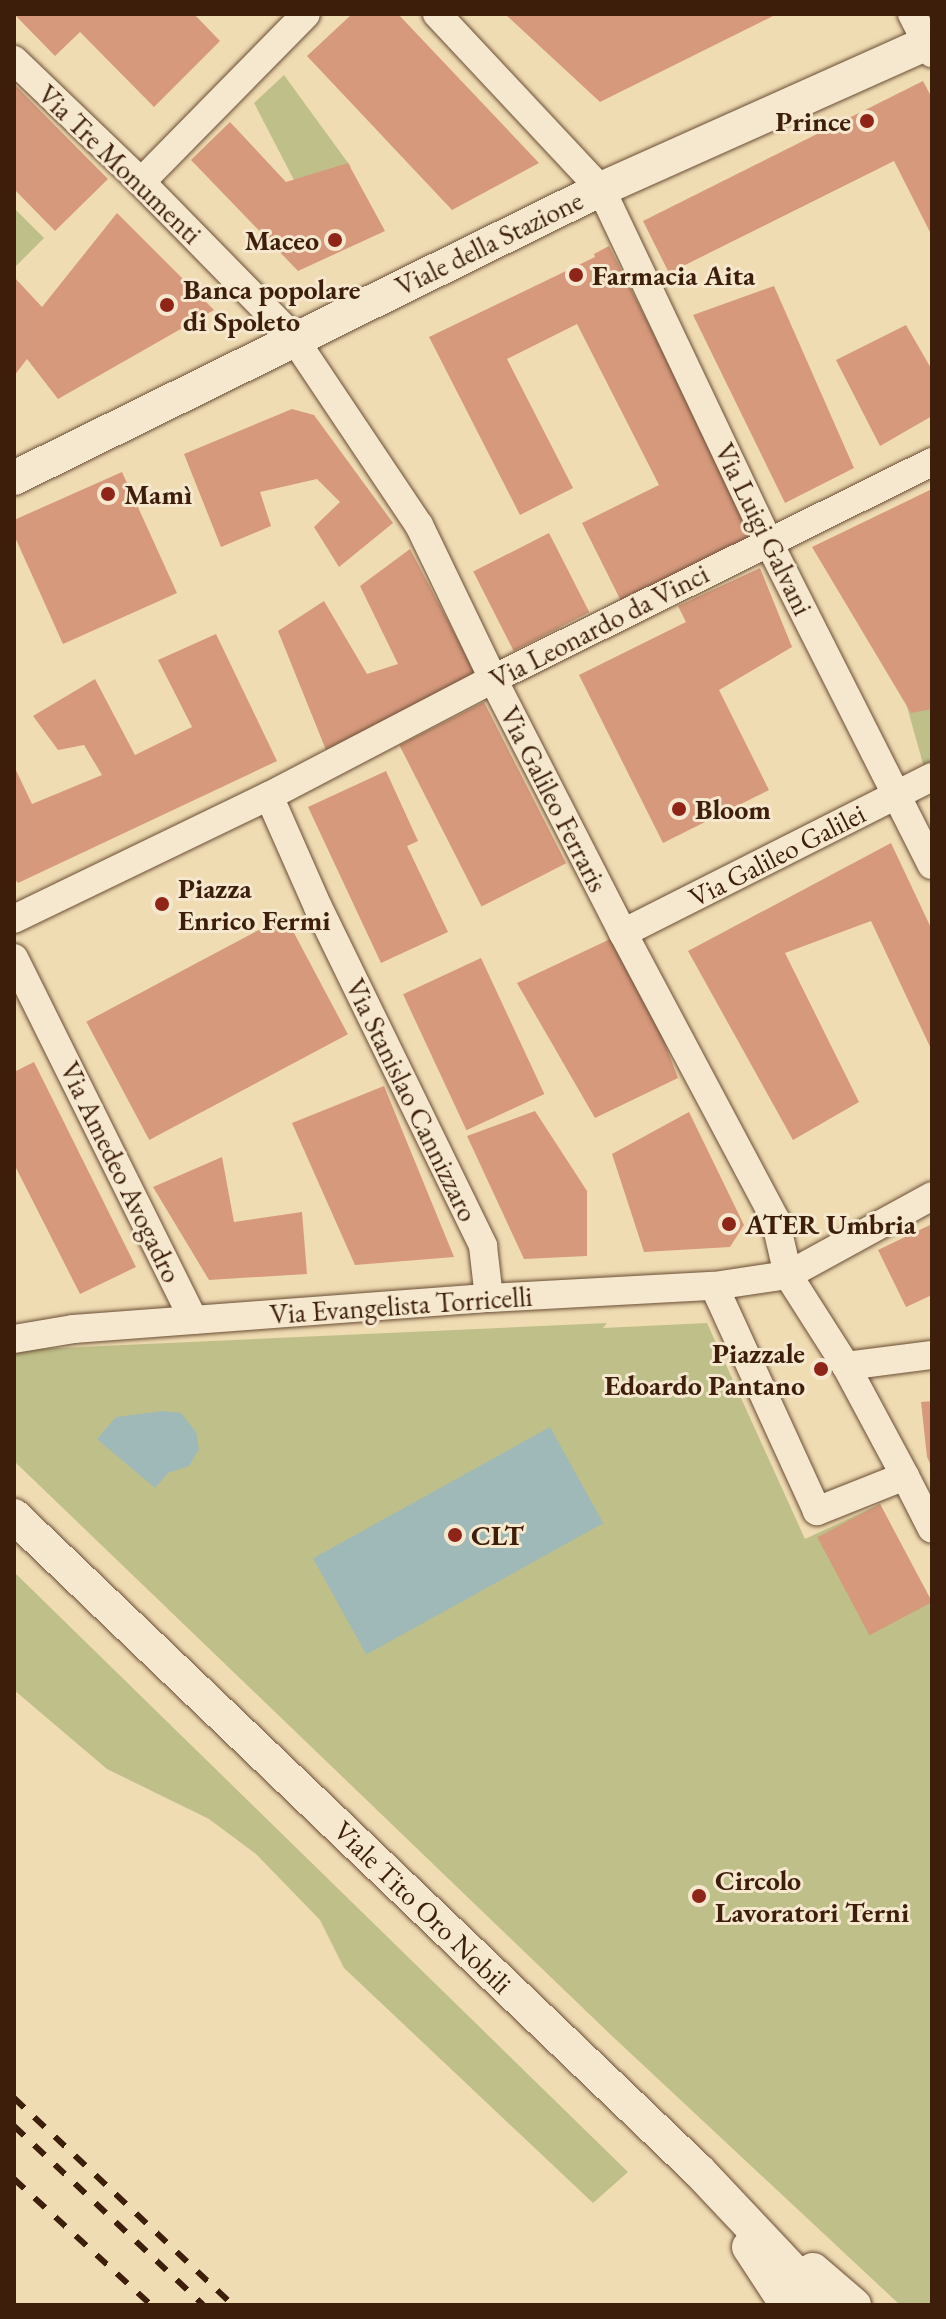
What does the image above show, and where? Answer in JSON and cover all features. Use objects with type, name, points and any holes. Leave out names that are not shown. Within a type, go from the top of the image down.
[{"type":"street","points":[[141,182],[306,14]]},
{"type":"street","name":"Via Luigi Galvani","points":[[437,14],[601,189],[768,541],[899,794],[932,865]]},
{"type":"street","name":"Viale della Stazione","points":[[14,478],[293,337],[925,35]]},
{"type":"street","name":"Via Tre Monumenti","points":[[14,60],[141,182],[293,337]]},
{"type":"street","name":"Via Galileo Ferraris","points":[[293,337],[419,525],[493,679],[623,933],[775,1219],[788,1275]]},
{"type":"street","name":"Via Leonardo da Vinci","points":[[269,796],[493,679],[932,462]]},
{"type":"street","name":"Via Galileo Galilei","points":[[623,933],[932,777]]},
{"type":"street","points":[[14,919],[269,796]]},
{"type":"street","name":"Via Stanislao Cannizzaro","points":[[269,796],[318,907],[483,1246],[489,1298]]},
{"type":"street","name":"Via Amedeo Avogadro","points":[[14,958],[194,1320]]},
{"type":"street","points":[[932,1196],[788,1275],[846,1366],[932,1529]]},
{"type":"street","name":"Via Evangelista Torricelli","points":[[14,1339],[74,1329],[489,1298],[714,1286],[788,1275]]},
{"type":"street","points":[[714,1286],[817,1511],[905,1476]]},
{"type":"street","points":[[846,1366],[932,1355]]},
{"type":"street","name":"Viale Tito Oro Nobili","points":[[14,1516],[698,2170],[825,2305]]},
{"type":"street","points":[[698,2170],[787,2305]]},
{"type":"street","points":[[698,2170],[854,2305]]},
{"type":"green space","points":[[284,75],[351,167],[295,182],[254,103]]},
{"type":"green space","points":[[14,208],[44,238],[15,267],[14,266]]},
{"type":"green space","points":[[932,696],[932,767],[925,771],[906,703]]},
{"type":"green space","name":"Circolo Lavoratori Terni","points":[[607,1323],[603,1328],[707,1323],[805,1539],[880,1504],[932,1604],[932,2305],[900,2305],[611,2035],[14,1461],[14,1350]]},
{"type":"green space","points":[[14,1572],[628,2172],[593,2203],[344,1968],[320,1920],[256,1854],[209,1819],[107,1769],[14,1690]]},
{"type":"water","points":[[163,1411],[181,1413],[196,1432],[199,1449],[189,1466],[168,1473],[155,1488],[97,1439],[116,1417]]},
{"type":"water","name":"CLT","points":[[550,1427],[603,1523],[366,1655],[313,1558]]},
{"type":"building","points":[[14,14],[194,14],[220,41],[154,107],[80,32],[55,56]]},
{"type":"building","points":[[352,14],[398,14],[539,163],[452,210],[307,56]]},
{"type":"building","points":[[505,14],[777,14],[600,102]]},
{"type":"building","points":[[923,81],[932,98],[932,236],[894,161],[669,273],[643,221]]},
{"type":"building","points":[[14,84],[108,179],[55,231],[14,189]]},
{"type":"building","points":[[230,122],[286,182],[348,163],[385,231],[298,271],[191,160]]},
{"type":"building","points":[[117,213],[214,310],[58,399],[27,359],[14,376],[14,277],[42,307]]},
{"type":"building","points":[[609,246],[756,535],[622,603],[582,523],[659,485],[577,324],[507,359],[573,488],[520,515],[429,337],[595,257],[594,254]]},
{"type":"building","points":[[774,286],[854,468],[785,503],[693,315]]},
{"type":"building","points":[[906,325],[932,370],[932,416],[880,446],[836,360]]},
{"type":"building","points":[[292,409],[314,415],[393,523],[339,567],[314,527],[340,502],[317,479],[260,492],[271,526],[221,547],[184,454]]},
{"type":"building","points":[[122,472],[177,593],[63,644],[14,535],[14,520]]},
{"type":"building","points":[[932,489],[932,709],[911,713],[812,547]]},
{"type":"building","points":[[549,533],[589,612],[514,651],[473,572]]},
{"type":"building","points":[[410,549],[477,676],[326,750],[278,631],[324,601],[367,674],[398,664],[360,586]]},
{"type":"building","points":[[760,568],[792,647],[719,690],[769,790],[663,843],[579,675],[686,622],[678,606]]},
{"type":"building","points":[[216,634],[277,761],[18,883],[14,878],[14,766],[32,804],[102,775],[84,745],[58,750],[33,716],[95,679],[135,755],[192,727],[158,660]]},
{"type":"building","points":[[484,702],[566,863],[482,906],[399,745]]},
{"type":"building","points":[[386,771],[418,841],[407,846],[448,932],[381,963],[308,807]]},
{"type":"building","points":[[891,843],[932,930],[932,1051],[871,921],[785,953],[859,1102],[793,1140],[688,951]]},
{"type":"building","points":[[285,916],[348,1034],[149,1140],[86,1022]]},
{"type":"building","points":[[623,933],[678,1078],[595,1118],[517,983]]},
{"type":"building","points":[[481,958],[544,1094],[466,1130],[403,994]]},
{"type":"building","points":[[34,1062],[136,1267],[80,1294],[14,1164],[14,1072]]},
{"type":"building","points":[[384,1086],[454,1257],[355,1265],[292,1123]]},
{"type":"building","points":[[535,1111],[587,1191],[587,1256],[524,1259],[467,1136]]},
{"type":"building","points":[[689,1112],[744,1225],[730,1247],[644,1252],[612,1154]]},
{"type":"building","points":[[222,1157],[234,1222],[302,1212],[307,1274],[209,1280],[153,1187]]},
{"type":"building","points":[[932,1224],[932,1295],[906,1307],[878,1250]]},
{"type":"building","points":[[932,1401],[932,1468],[927,1457],[921,1402]]},
{"type":"building","points":[[880,1504],[932,1602],[869,1635],[817,1537]]},
{"type":"railway","points":[[14,2098],[233,2305]]},
{"type":"railway","points":[[14,2126],[203,2305]]},
{"type":"railway","points":[[14,2179],[151,2305]]},
{"type":"place","name":"Prince","points":[[867,121]]},
{"type":"place","name":"Maceo","points":[[335,240]]},
{"type":"place","name":"Farmacia Aita","points":[[576,275]]},
{"type":"place","name":"Banca popolare di Spoleto","points":[[167,305]]},
{"type":"place","name":"Mamì","points":[[108,494]]},
{"type":"place","name":"Bloom","points":[[679,809]]},
{"type":"place","name":"Piazza Enrico Fermi","points":[[162,904]]},
{"type":"place","name":"ATER Umbria","points":[[729,1224]]},
{"type":"place","name":"Piazzale Edoardo Pantano","points":[[821,1369]]},
{"type":"place","name":"CLT","points":[[455,1535]]},
{"type":"place","name":"Circolo Lavoratori Terni","points":[[699,1896]]}]
